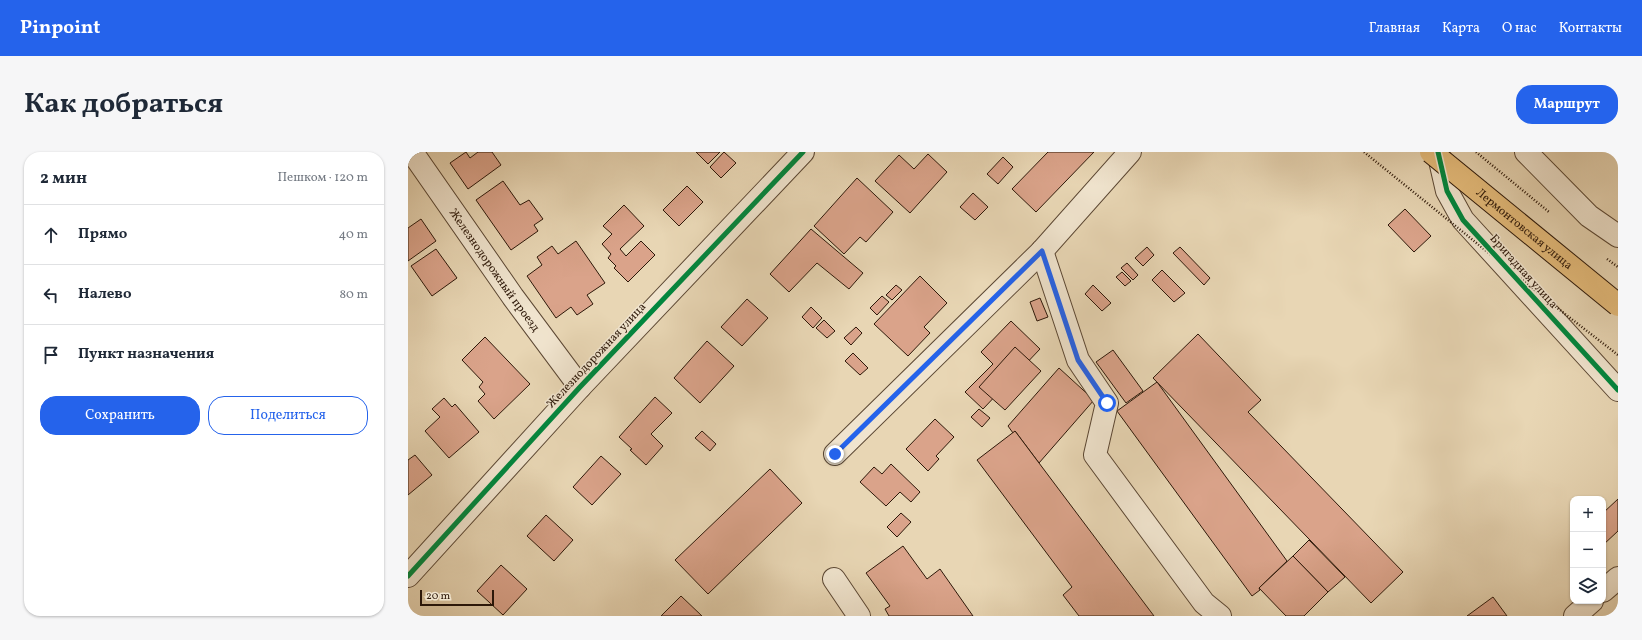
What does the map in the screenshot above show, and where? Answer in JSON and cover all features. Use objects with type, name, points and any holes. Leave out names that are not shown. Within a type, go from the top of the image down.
[{"type":"main road","name":"Лермонтовская улица","points":[[1431,152],[1618,305]]},
{"type":"street","name":"Железнодорожный проезд","points":[[412,152],[513,297],[580,387]]},
{"type":"street","name":"Железнодорожная улица","points":[[408,576],[580,387],[803,152]]},
{"type":"street","points":[[835,454],[1042,251],[1130,152]]},
{"type":"street","name":"Бригадная улица","points":[[1438,152],[1447,191],[1463,220],[1618,390]]},
{"type":"street","points":[[1526,152],[1589,216],[1618,236]]},
{"type":"street","points":[[1042,251],[1078,360],[1107,403],[1095,455],[1204,603],[1220,616]]},
{"type":"street","points":[[1606,588],[1618,578]]},
{"type":"street","points":[[834,579],[859,616]]},
{"type":"street","points":[[1574,616],[1588,604]]},
{"type":"path","points":[[1364,152],[1547,300],[1618,355]]},
{"type":"building","points":[[466,152],[470,158],[478,152],[492,152],[501,165],[468,189],[450,163]]},
{"type":"building","points":[[696,152],[720,152],[708,164]]},
{"type":"building","points":[[724,152],[736,163],[721,178],[710,167]]},
{"type":"building","points":[[1048,152],[1094,152],[1036,212],[1012,189]]},
{"type":"building","points":[[928,154],[947,172],[910,213],[875,181],[899,155],[914,169]]},
{"type":"building","points":[[1003,157],[1013,167],[998,184],[987,174]]},
{"type":"building","points":[[857,178],[893,212],[866,242],[860,237],[844,254],[814,226]]},
{"type":"building","points":[[503,181],[520,205],[529,200],[543,219],[534,225],[538,231],[511,250],[476,200]]},
{"type":"building","points":[[687,186],[703,202],[679,226],[663,210]]},
{"type":"building","points":[[973,193],[988,207],[975,220],[960,207]]},
{"type":"building","points":[[624,205],[644,226],[620,249],[626,256],[641,241],[655,255],[628,282],[614,268],[616,266],[608,258],[611,254],[602,244],[612,234],[603,226]]},
{"type":"building","points":[[1405,209],[1431,236],[1414,252],[1388,225]]},
{"type":"building","points":[[421,219],[436,241],[408,261],[408,228]]},
{"type":"building","points":[[811,229],[863,273],[849,289],[817,263],[789,292],[770,274]]},
{"type":"building","points":[[576,241],[605,283],[587,295],[593,304],[577,315],[571,307],[556,318],[527,276],[542,265],[537,257],[552,246],[558,254]]},
{"type":"building","points":[[1147,247],[1154,255],[1143,266],[1135,258]]},
{"type":"building","points":[[1180,247],[1210,278],[1204,285],[1173,253]]},
{"type":"building","points":[[436,249],[457,278],[432,296],[411,266]]},
{"type":"building","points":[[1127,263],[1138,275],[1133,280],[1121,268]]},
{"type":"building","points":[[1162,270],[1185,293],[1174,302],[1152,280]]},
{"type":"building","points":[[1122,272],[1131,281],[1125,286],[1116,277]]},
{"type":"building","points":[[920,276],[947,303],[924,327],[930,333],[908,356],[874,324]]},
{"type":"building","points":[[896,285],[902,290],[892,300],[886,295]]},
{"type":"building","points":[[1093,285],[1111,303],[1102,311],[1085,294]]},
{"type":"building","points":[[882,296],[889,302],[877,315],[870,308]]},
{"type":"building","points":[[1040,298],[1048,317],[1037,321],[1030,302]]},
{"type":"building","points":[[747,299],[768,318],[742,346],[721,327]]},
{"type":"building","points":[[811,307],[822,318],[813,328],[802,317]]},
{"type":"building","points":[[824,320],[835,331],[827,338],[816,328]]},
{"type":"building","points":[[1011,321],[1040,349],[983,409],[965,392],[993,364],[981,352]]},
{"type":"building","points":[[856,327],[862,333],[851,345],[844,338]]},
{"type":"building","points":[[1198,334],[1261,400],[1248,412],[1403,572],[1371,603],[1153,378]]},
{"type":"building","points":[[485,337],[530,384],[494,419],[478,401],[485,394],[479,387],[483,382],[462,360]]},
{"type":"building","points":[[707,341],[734,366],[700,403],[674,378]]},
{"type":"building","points":[[1015,347],[1041,371],[1005,410],[979,387]]},
{"type":"building","points":[[1113,350],[1143,391],[1126,403],[1096,362]]},
{"type":"building","points":[[853,353],[868,368],[860,375],[845,361]]},
{"type":"building","points":[[1059,368],[1094,400],[1039,463],[1015,431],[1013,433],[1008,426]]},
{"type":"building","points":[[1157,382],[1287,561],[1259,588],[1260,590],[1252,596],[1117,411]]},
{"type":"building","points":[[655,397],[672,413],[651,434],[663,446],[646,465],[619,437]]},
{"type":"building","points":[[444,398],[452,407],[455,404],[479,432],[449,458],[425,431],[440,417],[432,409]]},
{"type":"building","points":[[979,409],[990,418],[982,427],[971,417]]},
{"type":"building","points":[[935,419],[954,437],[936,456],[939,459],[928,471],[906,449]]},
{"type":"building","points":[[702,431],[716,444],[710,451],[695,438]]},
{"type":"building","points":[[1015,431],[1154,616],[1079,616],[1063,595],[1072,587],[977,460]]},
{"type":"building","points":[[415,455],[432,475],[408,495],[408,460]]},
{"type":"building","points":[[601,456],[621,474],[592,505],[573,487]]},
{"type":"building","points":[[891,464],[920,492],[911,502],[900,492],[886,506],[860,482],[874,467],[882,474]]},
{"type":"building","points":[[770,469],[802,503],[708,594],[675,560]]},
{"type":"building","points":[[1618,499],[1618,531],[1606,542],[1606,532],[1606,510]]},
{"type":"building","points":[[901,513],[911,522],[897,537],[887,527]]},
{"type":"building","points":[[546,515],[573,540],[554,561],[527,536]]},
{"type":"building","points":[[1309,540],[1345,577],[1328,592],[1293,556]]},
{"type":"building","points":[[903,546],[927,579],[940,569],[973,616],[889,616],[885,609],[890,606],[866,573]]},
{"type":"building","points":[[1293,556],[1328,592],[1304,616],[1286,616],[1259,588]]},
{"type":"building","points":[[501,565],[527,589],[503,615],[477,591]]},
{"type":"building","points":[[681,596],[702,616],[661,616]]},
{"type":"building","points":[[1493,597],[1507,616],[1467,616]]},
{"type":"cycle path","points":[[408,576],[580,387],[803,152]]},
{"type":"cycle path","points":[[1438,152],[1447,191],[1463,220],[1618,390]]},
{"type":"route","points":[[835,454],[1042,251],[1078,360],[1107,403]]}]
